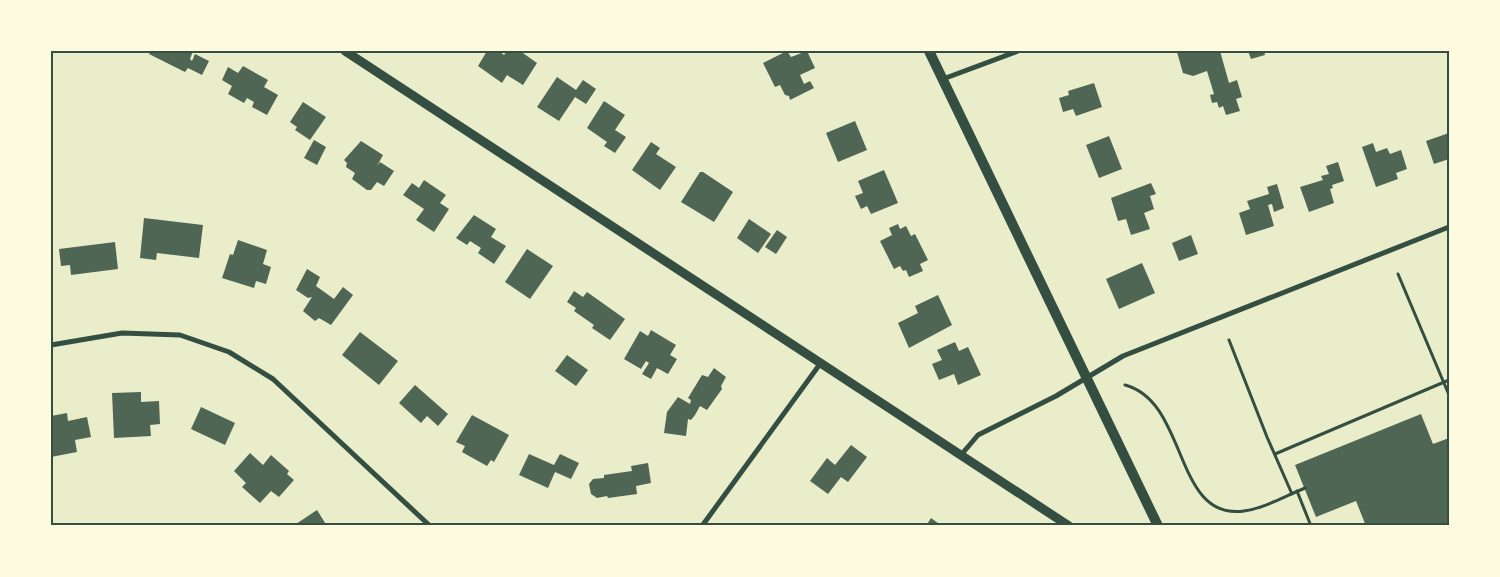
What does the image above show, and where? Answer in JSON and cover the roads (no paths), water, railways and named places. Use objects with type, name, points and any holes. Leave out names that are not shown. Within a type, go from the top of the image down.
[{"type":"main road","points":[[929,51],[1158,526]]},
{"type":"street","points":[[345,51],[1069,526]]},
{"type":"street","points":[[943,80],[1018,51]]},
{"type":"street","points":[[962,455],[978,435],[1056,396],[1087,376],[1141,349],[1449,227]]},
{"type":"street","points":[[51,345],[122,334],[180,335],[229,352],[273,379],[430,526]]},
{"type":"street","points":[[702,526],[820,364]]}]
